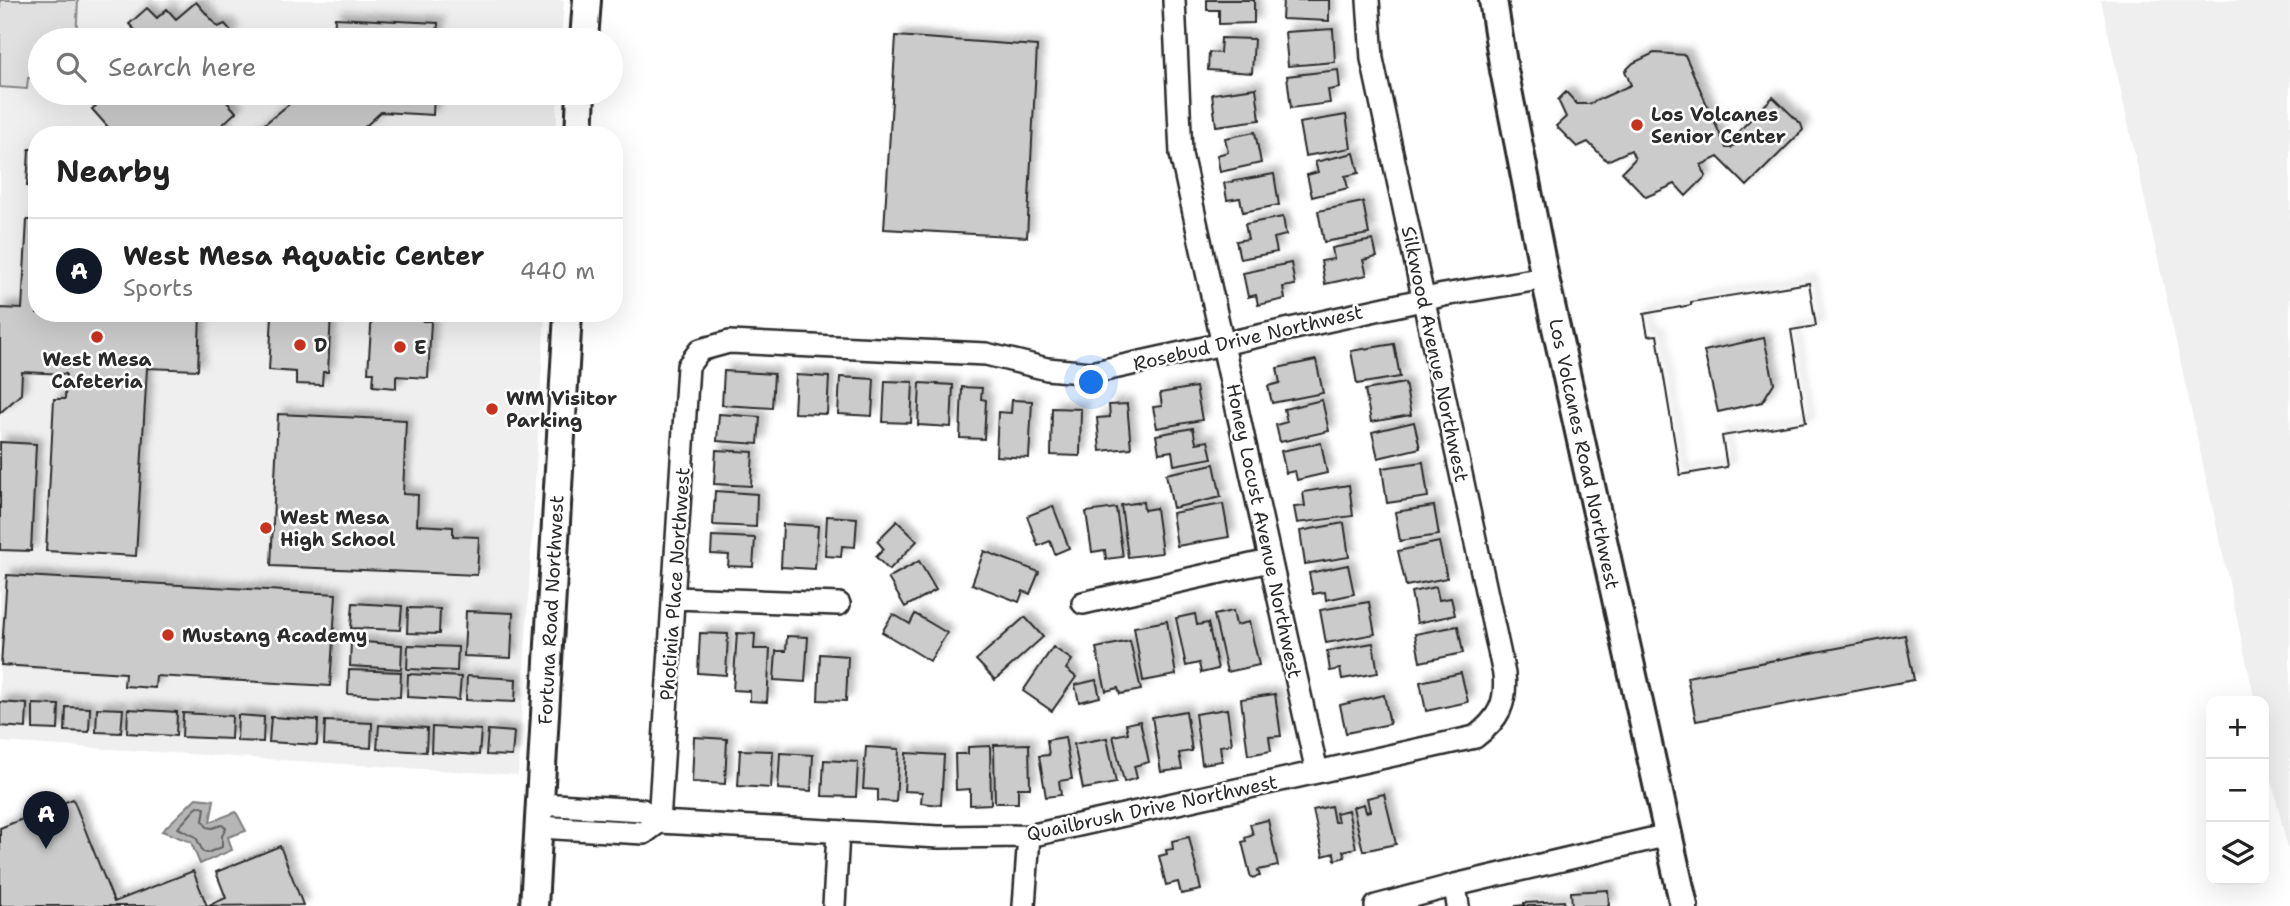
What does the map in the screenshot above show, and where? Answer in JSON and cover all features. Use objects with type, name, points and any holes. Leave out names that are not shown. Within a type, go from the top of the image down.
[{"type":"street","points":[[585,28],[587,0]]},
{"type":"street","name":"Honey Locust Avenue Northwest","points":[[1174,0],[1181,154],[1317,772]]},
{"type":"street","name":"Silkwood Avenue Northwest","points":[[1368,0],[1372,59],[1504,674],[1505,690],[1501,707]]},
{"type":"street","name":"Los Volcanes Road Northwest","points":[[1493,0],[1545,278],[1684,906]]},
{"type":"street","points":[[579,126],[580,105]]},
{"type":"street","name":"Rosebud Drive Northwest","points":[[701,350],[729,342],[986,354],[1047,369],[1091,373],[1422,300],[1545,278]]},
{"type":"street","name":"Fortuna Road Northwest","points":[[534,906],[567,322]]},
{"type":"street","name":"Photinia Place Northwest","points":[[659,822],[688,366],[701,350]]},
{"type":"street","points":[[1083,603],[1269,561]]},
{"type":"street","points":[[675,598],[839,604]]},
{"type":"street","name":"Quailbrush Drive Northwest","points":[[539,815],[642,810],[659,822],[939,837],[1029,836],[1475,737],[1490,726],[1501,707]]},
{"type":"street","points":[[834,906],[838,832]]},
{"type":"street","points":[[1376,906],[1457,895],[1668,835]]},
{"type":"street","points":[[1024,906],[1029,836]]},
{"type":"shaded area","name":"West Mesa High School","points":[[0,0],[564,0],[562,28],[28,28],[28,105],[557,105],[556,126],[28,126],[28,322],[544,322],[518,775],[0,742]]},
{"type":"shaded area","points":[[0,0],[78,0],[77,28],[28,28],[27,89],[0,87]]},
{"type":"shaded area","points":[[2101,0],[2290,0],[2290,847],[2287,848],[2269,766],[2269,696],[2254,696]]},
{"type":"water","points":[[196,798],[214,800],[210,822],[236,812],[246,831],[228,837],[232,850],[200,864],[191,842],[162,831]]},
{"type":"building","points":[[1207,0],[1254,0],[1254,23],[1219,24],[1219,10],[1207,10]]},
{"type":"building","points":[[1283,0],[1329,0],[1329,21],[1282,19]]},
{"type":"building","points":[[196,2],[218,27],[225,24],[228,28],[133,28],[129,24],[147,8],[157,18],[167,9],[176,19]]},
{"type":"building","points":[[335,18],[438,23],[438,28],[335,28]]},
{"type":"building","points":[[1333,29],[1335,62],[1288,66],[1285,32]]},
{"type":"building","points":[[896,36],[1037,46],[1027,237],[884,229]]},
{"type":"building","points":[[1221,38],[1254,39],[1252,73],[1208,70],[1209,52],[1220,53]]},
{"type":"building","name":"Los Volcanes Senior Center","points":[[1654,53],[1685,55],[1726,148],[1731,148],[1737,142],[1738,132],[1773,97],[1801,124],[1803,130],[1747,186],[1718,157],[1701,165],[1706,176],[1686,196],[1675,184],[1646,197],[1622,172],[1635,159],[1631,150],[1607,161],[1588,142],[1577,147],[1556,126],[1566,117],[1558,100],[1566,92],[1577,104],[1589,104],[1631,85],[1625,71],[1633,63]]},
{"type":"building","points":[[1338,70],[1340,88],[1328,90],[1330,103],[1291,108],[1287,76]]},
{"type":"building","points":[[1256,88],[1260,120],[1216,126],[1212,94]]},
{"type":"building","points":[[97,105],[230,105],[236,112],[221,126],[107,126],[92,109]]},
{"type":"building","points":[[288,105],[433,105],[433,115],[381,112],[366,126],[262,126]]},
{"type":"building","points":[[1346,115],[1351,148],[1305,156],[1299,123]]},
{"type":"building","points":[[1255,132],[1261,163],[1220,172],[1217,155],[1228,152],[1225,138]]},
{"type":"building","points":[[1354,153],[1359,173],[1345,176],[1348,188],[1312,197],[1307,175],[1318,172],[1315,162]]},
{"type":"building","points":[[1274,174],[1279,205],[1243,212],[1240,198],[1227,200],[1224,183]]},
{"type":"building","points":[[1363,202],[1369,234],[1324,242],[1318,211]]},
{"type":"building","points":[[1283,217],[1286,235],[1274,238],[1277,252],[1240,259],[1236,241],[1248,239],[1245,224]]},
{"type":"building","points":[[28,220],[28,322],[200,322],[198,370],[147,368],[136,556],[46,551],[54,399],[65,399],[66,374],[22,372],[21,394],[0,413],[0,308],[22,309]]},
{"type":"building","points":[[1373,240],[1377,257],[1363,260],[1367,275],[1325,284],[1321,261],[1334,259],[1332,248]]},
{"type":"building","points":[[1291,263],[1295,285],[1283,287],[1285,299],[1258,305],[1256,295],[1248,297],[1243,273]]},
{"type":"building","points":[[1809,283],[1816,326],[1791,330],[1806,422],[1722,436],[1727,467],[1680,475],[1657,335],[1648,336],[1644,314],[1691,305],[1691,302]],"holes":[[[1764,338],[1774,383],[1762,402],[1718,412],[1704,351]]]},
{"type":"building","points":[[1809,283],[1816,326],[1791,330],[1806,422],[1722,436],[1727,467],[1680,475],[1657,335],[1648,336],[1644,314],[1691,305],[1691,302]]},
{"type":"building","name":"D","points":[[272,322],[331,322],[328,372],[323,372],[322,385],[296,384],[296,372],[269,370]]},
{"type":"building","name":"E","points":[[371,322],[431,322],[428,378],[396,376],[396,388],[373,386],[374,372],[368,372]]},
{"type":"building","points":[[1394,344],[1400,377],[1357,384],[1351,351]]},
{"type":"building","points":[[1316,360],[1323,393],[1272,403],[1268,386],[1280,383],[1277,368]]},
{"type":"building","points":[[724,371],[774,374],[772,408],[722,405]]},
{"type":"building","points":[[796,375],[829,377],[827,414],[794,413]]},
{"type":"building","points":[[840,377],[874,379],[872,416],[838,414]]},
{"type":"building","points":[[885,381],[913,382],[911,423],[883,422]]},
{"type":"building","points":[[920,383],[953,385],[951,427],[918,425]]},
{"type":"building","points":[[1405,383],[1411,415],[1371,422],[1365,390]]},
{"type":"building","points":[[962,387],[982,388],[981,399],[986,400],[984,439],[960,438]]},
{"type":"building","points":[[1196,387],[1202,420],[1157,428],[1153,407],[1162,406],[1160,393]]},
{"type":"building","points":[[1012,400],[1032,401],[1029,458],[996,456],[998,412],[1011,413]]},
{"type":"building","points":[[1322,400],[1329,431],[1280,442],[1276,425],[1287,422],[1284,409]]},
{"type":"building","points":[[1127,404],[1131,448],[1100,451],[1097,418],[1110,417],[1109,405]]},
{"type":"building","points":[[1052,408],[1081,409],[1080,456],[1051,455]]},
{"type":"building","points":[[278,414],[406,420],[403,494],[418,495],[417,525],[453,527],[453,536],[479,537],[477,575],[271,566]]},
{"type":"building","points":[[719,414],[760,417],[758,444],[717,441]]},
{"type":"building","points":[[1414,422],[1420,448],[1378,458],[1372,432]]},
{"type":"building","points":[[1193,428],[1196,443],[1208,441],[1212,458],[1174,465],[1172,451],[1159,453],[1156,435]]},
{"type":"building","points":[[0,442],[36,444],[31,551],[0,550]]},
{"type":"building","points":[[1321,443],[1327,473],[1297,480],[1295,471],[1286,473],[1281,451]]},
{"type":"building","points":[[716,450],[753,452],[751,486],[714,484]]},
{"type":"building","points":[[1423,462],[1428,497],[1387,503],[1382,468]]},
{"type":"building","points":[[1214,464],[1221,497],[1173,508],[1166,474]]},
{"type":"building","points":[[1349,485],[1353,516],[1297,523],[1294,507],[1305,506],[1303,492]]},
{"type":"building","points":[[715,491],[757,494],[756,527],[713,525]]},
{"type":"building","points":[[1143,502],[1144,510],[1156,508],[1162,553],[1128,557],[1121,505]]},
{"type":"building","points":[[1223,504],[1229,537],[1177,546],[1172,513]]},
{"type":"building","points":[[1053,506],[1069,548],[1055,554],[1050,541],[1038,546],[1027,516]]},
{"type":"building","points":[[1434,506],[1439,535],[1400,541],[1395,512]]},
{"type":"building","points":[[1116,508],[1123,557],[1106,559],[1105,550],[1092,552],[1086,512]]},
{"type":"building","points":[[827,516],[857,518],[855,547],[842,546],[841,557],[825,556]]},
{"type":"building","points":[[897,521],[917,541],[889,570],[876,557],[884,549],[877,541]]},
{"type":"building","points":[[1344,523],[1349,557],[1305,564],[1300,531]]},
{"type":"building","points":[[783,524],[818,526],[815,569],[781,567]]},
{"type":"building","points":[[712,536],[755,538],[753,567],[728,566],[729,555],[711,554]]},
{"type":"building","points":[[1439,542],[1447,578],[1406,586],[1398,551]]},
{"type":"building","points":[[984,551],[1039,572],[1030,594],[1023,591],[1019,602],[972,584]]},
{"type":"building","points":[[919,561],[936,590],[905,607],[888,578]]},
{"type":"building","points":[[1348,565],[1354,594],[1326,600],[1325,592],[1313,594],[1309,573]]},
{"type":"building","name":"Mustang Academy","points":[[7,575],[336,594],[330,686],[156,676],[155,688],[124,686],[125,673],[1,665]]},
{"type":"building","points":[[1436,587],[1439,600],[1451,598],[1455,615],[1417,623],[1411,592]]},
{"type":"building","points":[[1369,602],[1375,634],[1326,643],[1320,610]]},
{"type":"building","points":[[353,603],[402,606],[400,630],[351,628]]},
{"type":"building","points":[[408,608],[440,609],[439,634],[407,633]]},
{"type":"building","points":[[466,611],[513,613],[511,658],[464,656]]},
{"type":"building","points":[[1233,611],[1236,625],[1249,622],[1259,665],[1227,672],[1214,615]]},
{"type":"building","points":[[893,614],[910,624],[915,614],[947,633],[930,661],[882,632]]},
{"type":"building","points":[[1195,614],[1197,625],[1208,623],[1218,669],[1201,673],[1199,663],[1186,666],[1176,618]]},
{"type":"building","points":[[1025,617],[1043,637],[995,680],[976,660]]},
{"type":"building","points":[[1167,621],[1176,675],[1143,681],[1134,627]]},
{"type":"building","points":[[1458,626],[1463,653],[1420,662],[1415,634]]},
{"type":"building","points":[[700,633],[728,634],[726,675],[698,673]]},
{"type":"building","points":[[737,633],[755,634],[754,649],[770,649],[767,702],[750,701],[750,691],[733,690]]},
{"type":"building","points":[[1905,635],[1914,680],[1696,721],[1687,677]]},
{"type":"building","points":[[787,636],[808,637],[805,682],[774,680],[776,651],[786,651]]},
{"type":"building","points":[[351,641],[402,645],[401,669],[350,666]]},
{"type":"building","points":[[1130,641],[1141,690],[1120,694],[1118,688],[1106,691],[1096,648]]},
{"type":"building","points":[[1373,643],[1378,673],[1342,679],[1340,669],[1330,671],[1327,651]]},
{"type":"building","points":[[408,645],[458,647],[457,671],[407,669]]},
{"type":"building","points":[[1053,647],[1072,660],[1066,669],[1076,677],[1052,711],[1023,691]]},
{"type":"building","points":[[820,654],[848,656],[846,701],[818,700]]},
{"type":"building","points":[[349,670],[401,672],[400,697],[348,694]]},
{"type":"building","points":[[1461,673],[1468,702],[1426,711],[1420,682]]},
{"type":"building","points":[[408,674],[461,677],[459,700],[407,697]]},
{"type":"building","points":[[467,676],[516,679],[515,702],[466,700]]},
{"type":"building","points":[[1096,680],[1100,697],[1079,702],[1075,685]]},
{"type":"building","points":[[1275,694],[1281,736],[1269,737],[1271,751],[1248,755],[1241,699]]},
{"type":"building","points":[[1384,695],[1390,724],[1346,733],[1340,705]]},
{"type":"building","points":[[0,702],[27,704],[26,728],[0,726]]},
{"type":"building","points":[[33,704],[59,705],[58,730],[33,729]]},
{"type":"building","points":[[66,707],[90,708],[89,732],[65,731]]},
{"type":"building","points":[[97,708],[123,709],[121,733],[96,732]]},
{"type":"building","points":[[128,709],[177,712],[176,736],[127,733]]},
{"type":"building","points":[[1227,709],[1232,744],[1220,746],[1222,761],[1202,764],[1195,714]]},
{"type":"building","points":[[1186,711],[1192,751],[1179,753],[1182,769],[1161,772],[1152,717]]},
{"type":"building","points":[[183,713],[232,716],[231,739],[182,737]]},
{"type":"building","points":[[238,715],[264,717],[263,742],[237,741]]},
{"type":"building","points":[[271,717],[318,720],[317,745],[269,742]]},
{"type":"building","points":[[325,721],[372,723],[371,748],[324,745]]},
{"type":"building","points":[[1140,721],[1149,762],[1134,766],[1137,778],[1124,782],[1113,736],[1128,733],[1126,724]]},
{"type":"building","points":[[379,725],[427,728],[426,752],[377,749]]},
{"type":"building","points":[[432,727],[481,730],[479,755],[431,752]]},
{"type":"building","points":[[488,730],[514,732],[512,756],[486,755]]},
{"type":"building","points":[[694,737],[727,739],[725,784],[692,782]]},
{"type":"building","points":[[1065,737],[1072,779],[1059,781],[1061,795],[1046,797],[1039,756],[1049,755],[1047,740]]},
{"type":"building","points":[[1107,738],[1116,783],[1083,789],[1074,744]]},
{"type":"building","points":[[1029,744],[1030,788],[1018,788],[1018,803],[995,803],[994,745]]},
{"type":"building","points":[[990,746],[991,804],[970,805],[970,789],[956,790],[955,754],[968,754],[968,747]]},
{"type":"building","points":[[866,747],[899,749],[896,802],[878,801],[878,790],[863,789]]},
{"type":"building","points":[[740,750],[773,751],[771,788],[738,786]]},
{"type":"building","points":[[780,753],[813,755],[811,791],[778,789]]},
{"type":"building","points":[[906,753],[944,755],[941,805],[921,803],[922,792],[904,791]]},
{"type":"building","points":[[824,760],[858,762],[856,797],[822,796]]},
{"type":"building","points":[[1384,794],[1396,844],[1363,851],[1353,807],[1364,804],[1366,812],[1370,811],[1367,798]]},
{"type":"building","points":[[73,799],[114,902],[193,871],[207,906],[0,906],[0,828]]},
{"type":"building","points":[[1331,806],[1334,822],[1338,822],[1336,813],[1348,810],[1356,848],[1343,851],[1345,857],[1335,860],[1334,853],[1323,856],[1313,810]]},
{"type":"building","points":[[1268,820],[1278,866],[1258,870],[1260,876],[1251,878],[1242,842],[1253,835],[1250,824]]},
{"type":"building","points":[[1189,837],[1201,890],[1181,894],[1178,882],[1166,885],[1159,856],[1167,854],[1166,850],[1173,849],[1172,841]]},
{"type":"building","points":[[280,846],[303,905],[207,906],[226,898],[216,872]]},
{"type":"building","points":[[1608,890],[1609,906],[1572,906],[1571,892]]},
{"type":"building","points":[[1564,901],[1565,906],[1515,906],[1524,903]]},
{"type":"place","name":"Los Volcanes Senior Center","points":[[1637,125]]},
{"type":"place","name":"West Mesa Cafeteria","points":[[97,337]]},
{"type":"place","name":"D","points":[[300,345]]},
{"type":"place","name":"E","points":[[400,347]]},
{"type":"place","name":"WM Visitor Parking","points":[[492,409]]},
{"type":"place","name":"West Mesa High School","points":[[266,528]]},
{"type":"place","name":"Mustang Academy","points":[[168,635]]},
{"type":"place","name":"West Mesa Aquatic Center","points":[[46,849]]}]
